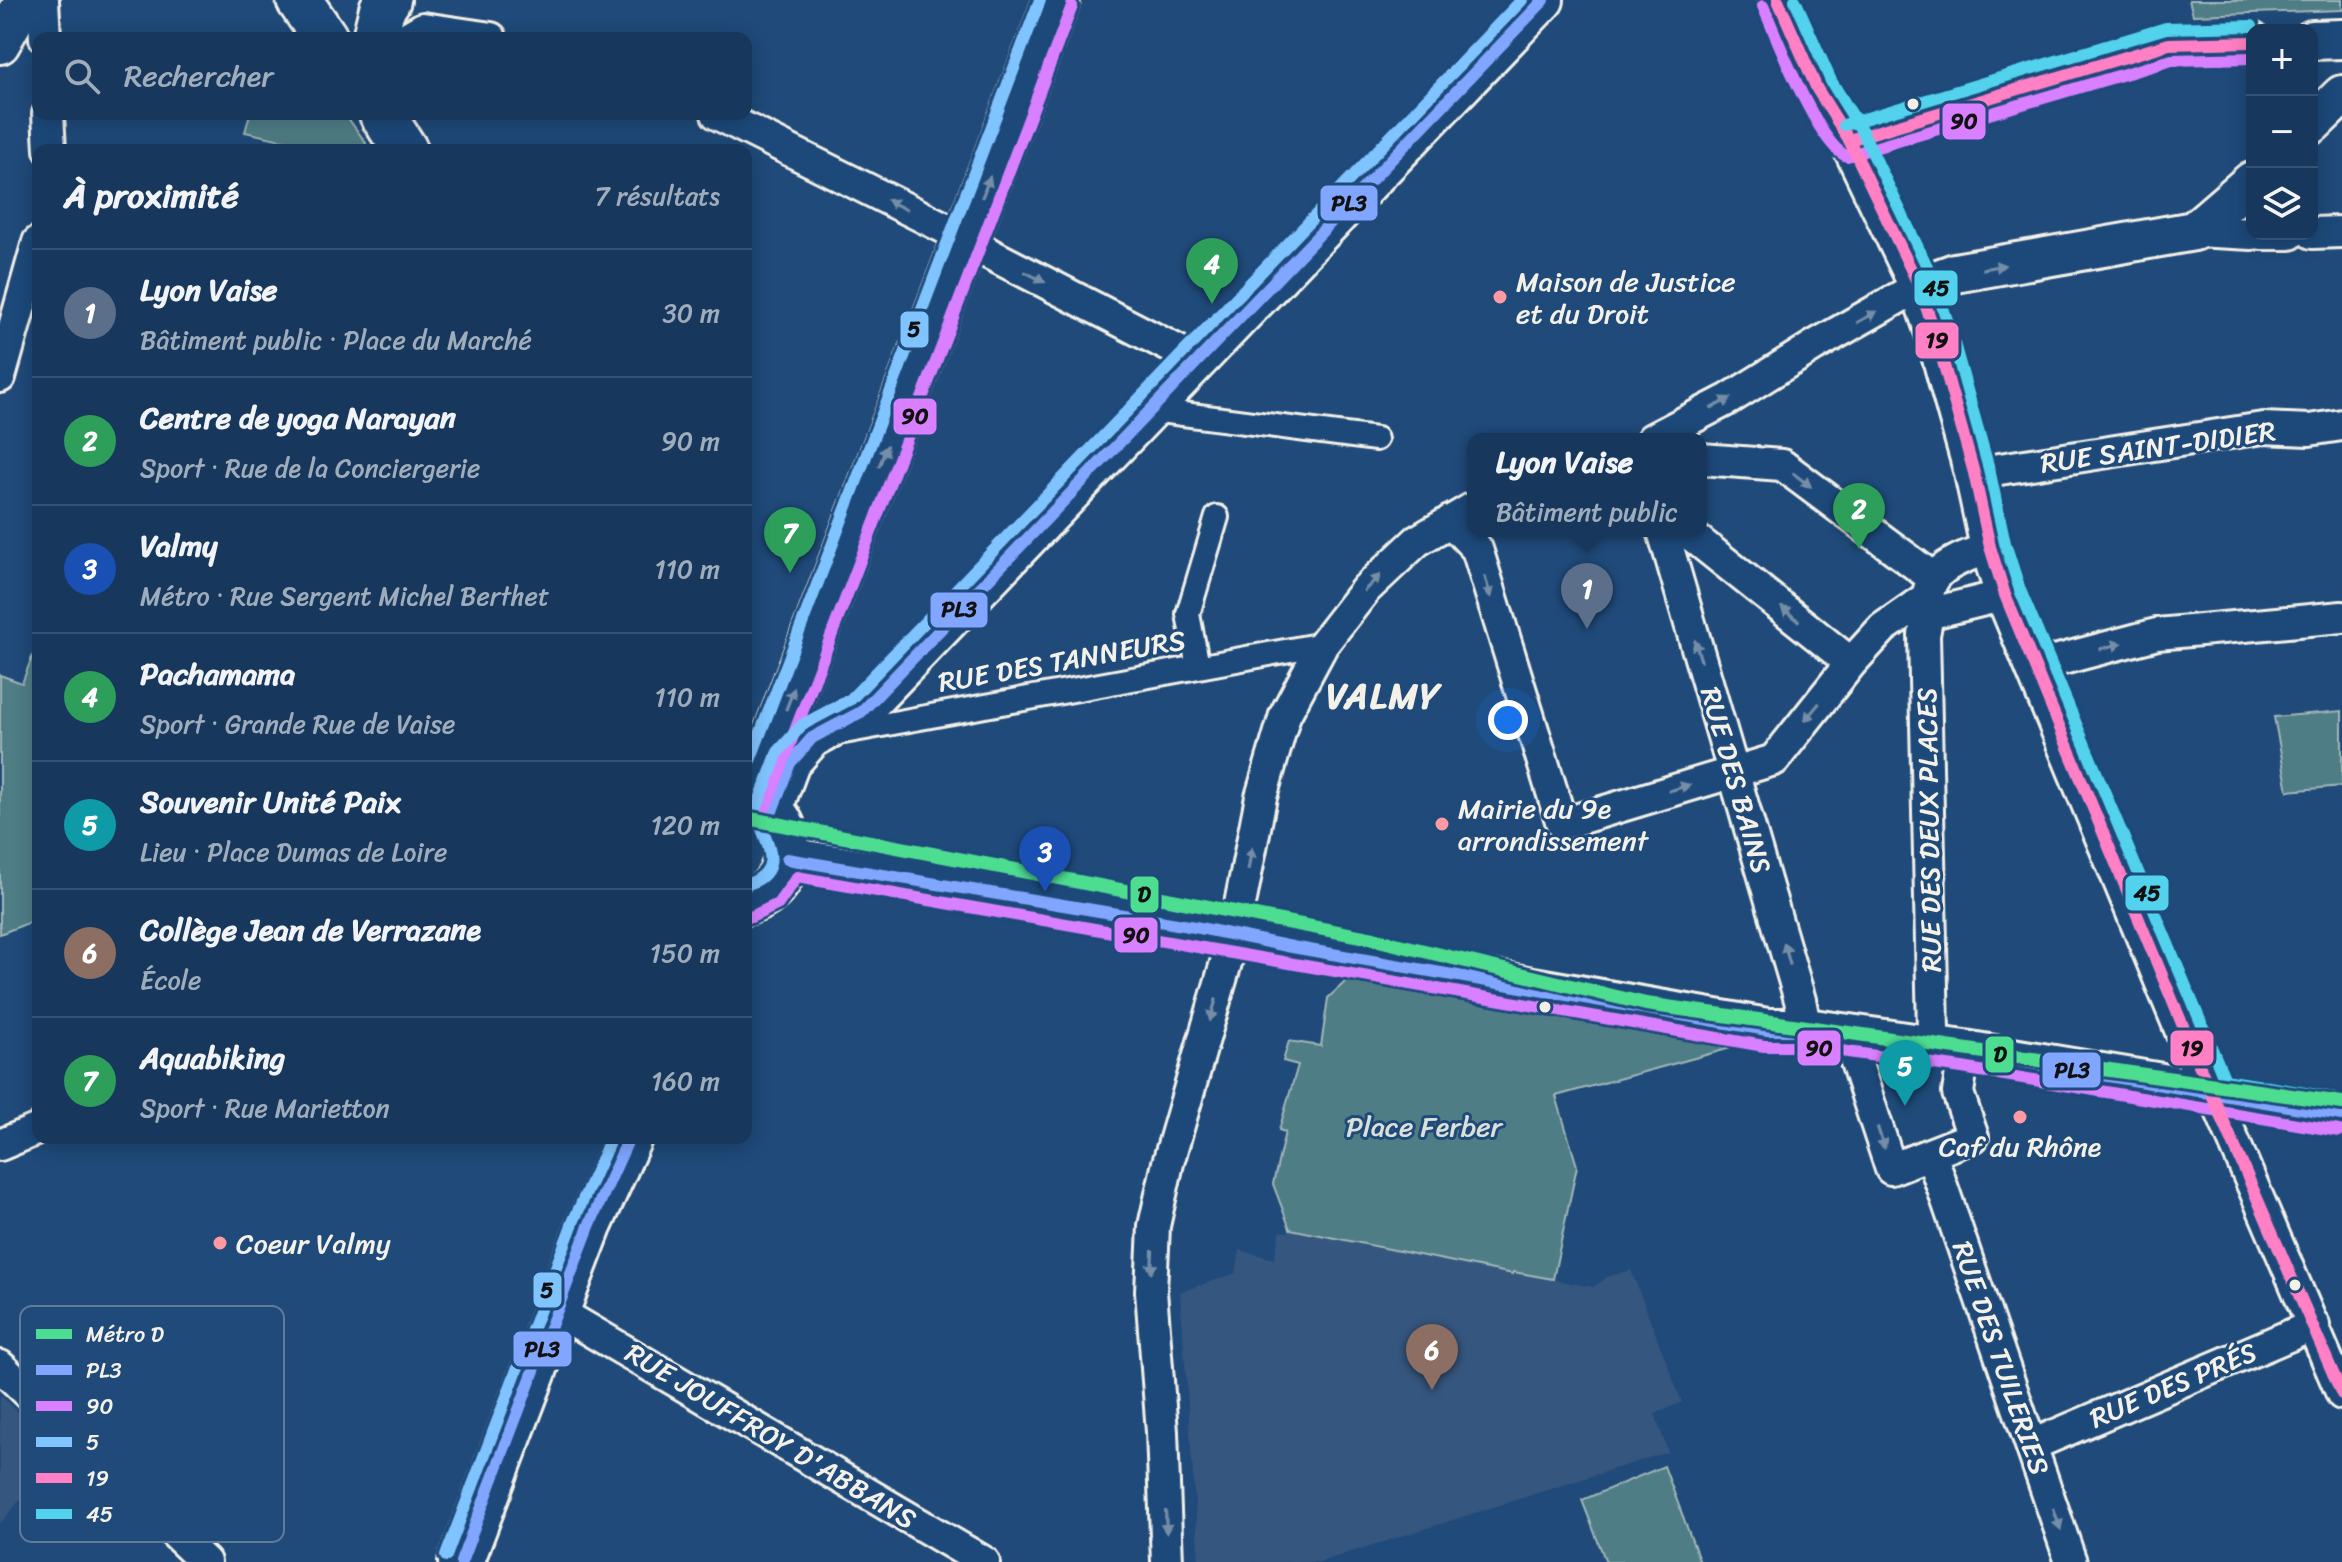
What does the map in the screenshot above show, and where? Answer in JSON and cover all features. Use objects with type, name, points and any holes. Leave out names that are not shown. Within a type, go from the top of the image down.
[{"type":"main road","points":[[299,0],[321,32]]},
{"type":"main road","points":[[376,32],[382,9],[388,0]]},
{"type":"main road","points":[[752,901],[770,890],[781,876],[787,859],[788,841],[782,825],[757,802],[1057,0]]},
{"type":"main road","points":[[386,120],[402,144]]},
{"type":"main road","points":[[787,859],[1767,1030],[1806,1030],[1947,1050],[2342,1115]]},
{"type":"main road","points":[[461,1562],[589,1226],[626,1144]]},
{"type":"street","points":[[0,44],[25,0]]},
{"type":"street","points":[[43,0],[45,32]]},
{"type":"street","points":[[757,802],[812,738],[861,712],[1544,0]]},
{"type":"street","points":[[1778,0],[1817,89],[1849,140],[1919,286],[1974,473],[1990,547],[2005,595],[2197,1060],[2342,1394]]},
{"type":"street","points":[[412,32],[430,28],[454,32]]},
{"type":"street","points":[[2318,40],[2342,39]]},
{"type":"street","points":[[1849,140],[2169,44],[2246,45]]},
{"type":"street","points":[[2318,118],[2342,95]]},
{"type":"street","points":[[48,120],[50,144]]},
{"type":"street","points":[[729,120],[967,239],[990,254],[1198,361]]},
{"type":"street","points":[[2194,231],[2246,186]]},
{"type":"street","points":[[1664,433],[1729,399],[1919,286],[1955,273],[2194,231],[2246,234]]},
{"type":"street","points":[[2318,233],[2342,232]]},
{"type":"street","points":[[0,377],[32,263]]},
{"type":"street","points":[[1152,410],[1376,439]]},
{"type":"street","name":"RUE SAINT-DIDIER","points":[[1974,473],[2263,428],[2309,430],[2342,425]]},
{"type":"street","points":[[1707,459],[1782,465],[1929,596],[2005,595]]},
{"type":"street","points":[[1167,1562],[1162,1432],[1151,1291],[1154,1226],[1168,1163],[1234,935],[1261,797],[1285,715],[1323,644],[1366,589],[1417,541],[1462,514]]},
{"type":"street","points":[[1198,667],[1188,614],[1217,517]]},
{"type":"street","points":[[1472,537],[1562,824],[1774,760],[1883,628],[1929,596],[1948,565],[1990,547]]},
{"type":"street","name":"RUE DES BAINS","points":[[1665,537],[1800,1000],[1806,1030]]},
{"type":"street","points":[[1694,537],[1851,663]]},
{"type":"street","name":"RUE DES DEUX PLACES","points":[[1929,596],[1924,635],[1933,1018],[1947,1050],[1973,1137],[1931,1154]]},
{"type":"street","points":[[2036,666],[2157,634],[2342,617]]},
{"type":"street","name":"RUE DES TANNEURS","points":[[812,738],[1323,644]]},
{"type":"street","points":[[1859,1037],[1855,1059],[1891,1169],[1931,1154]]},
{"type":"street","points":[[0,1145],[32,1132]]},
{"type":"street","name":"RUE DES TUILERIES","points":[[1931,1154],[2071,1562]]},
{"type":"street","name":"RUE JOUFFROY D'ABBANS","points":[[557,1311],[984,1562]]},
{"type":"street","name":"RUE DES PRÉS","points":[[2032,1445],[2314,1325]]},
{"type":"street","points":[[0,1366],[20,1385]]},
{"type":"street","points":[[184,1542],[205,1562]]},
{"type":"shaded area","points":[[1290,1229],[1512,1274],[1593,1287],[1609,1276],[1631,1270],[1682,1402],[1655,1414],[1668,1452],[1320,1562],[1199,1562],[1180,1292],[1236,1273],[1240,1250],[1274,1259],[1280,1231],[1289,1232]]},
{"type":"shaded area","points":[[0,1395],[20,1414],[20,1500],[0,1524]]},
{"type":"green space","points":[[2189,0],[2342,0],[2342,10],[2193,15]]},
{"type":"green space","points":[[248,120],[349,120],[366,143],[300,144],[245,132]]},
{"type":"green space","points":[[32,657],[32,921],[0,934],[0,675],[22,683]]},
{"type":"green space","points":[[2342,711],[2342,786],[2288,791],[2274,717]]},
{"type":"green space","name":"Place Ferber","points":[[1346,981],[1731,1048],[1556,1096],[1577,1166],[1553,1279],[1513,1274],[1290,1229],[1273,1184],[1285,1132],[1279,1130],[1298,1065],[1283,1061],[1289,1041],[1321,1046],[1328,998]]},
{"type":"green space","points":[[1664,1466],[1700,1562],[1606,1562],[1582,1500]]},
{"type":"metro line","name":"D","points":[[752,819],[1370,938],[1646,1004],[2342,1103]]},
{"type":"transit line","name":"5","points":[[752,755],[1040,0]]},
{"type":"transit line","name":"5","points":[[752,882],[768,870],[770,861],[770,851],[756,810],[778,752],[802,725],[851,699],[1522,0]]},
{"type":"transit line","name":"PL3","points":[[772,811],[790,763],[812,738],[861,712],[1544,0]]},
{"type":"transit line","name":"19","points":[[1778,0],[1817,89],[1849,140],[1919,286],[1974,473],[1990,547],[2005,595],[2197,1060],[2342,1394]]},
{"type":"transit line","name":"45","points":[[1795,0],[1831,81],[1863,133],[1934,281],[1989,469],[2005,543],[2020,590],[2225,1080],[2342,1099]]},
{"type":"transit line","name":"90","points":[[752,813],[759,813],[767,804],[1072,6]]},
{"type":"transit line","name":"90","points":[[1763,6],[1812,112],[1824,133],[1847,156],[2172,60],[2246,58]]},
{"type":"transit line","name":"45","points":[[1844,125],[2166,28],[2246,26]]},
{"type":"transit line","name":"19","points":[[1849,140],[2169,44],[2246,42]]},
{"type":"transit line","name":"PL3","points":[[787,859],[1195,927],[1292,947],[1767,1030],[1806,1030],[1964,1052],[2342,1115]]},
{"type":"transit line","name":"90","points":[[752,917],[778,904],[797,877],[1764,1046],[1805,1046],[1962,1068],[2339,1131]]},
{"type":"transit line","name":"5","points":[[446,1556],[574,1220],[608,1144]]},
{"type":"transit line","name":"PL3","points":[[461,1562],[589,1226],[626,1144]]},
{"type":"place","name":"Maison de Justice et du Droit","points":[[1500,297]]},
{"type":"place","name":"Pachamama","points":[[1212,304]]},
{"type":"place","name":"Centre de yoga Narayan","points":[[1859,549]]},
{"type":"place","name":"Aquabiking","points":[[790,573]]},
{"type":"place","name":"Lyon Vaise","points":[[1587,629]]},
{"type":"place","name":"Mairie du 9e arrondissement","points":[[1442,824]]},
{"type":"place","name":"Valmy","points":[[1045,892]]},
{"type":"place","name":"Souvenir Unité Paix","points":[[1905,1106]]},
{"type":"place","name":"Caf du Rhône","points":[[2020,1117]]},
{"type":"place","name":"Coeur Valmy","points":[[220,1243]]},
{"type":"place","name":"Collège Jean de Verrazane","points":[[1432,1390]]},
{"type":"district","name":"VALMY","points":[[1384,696]]}]
